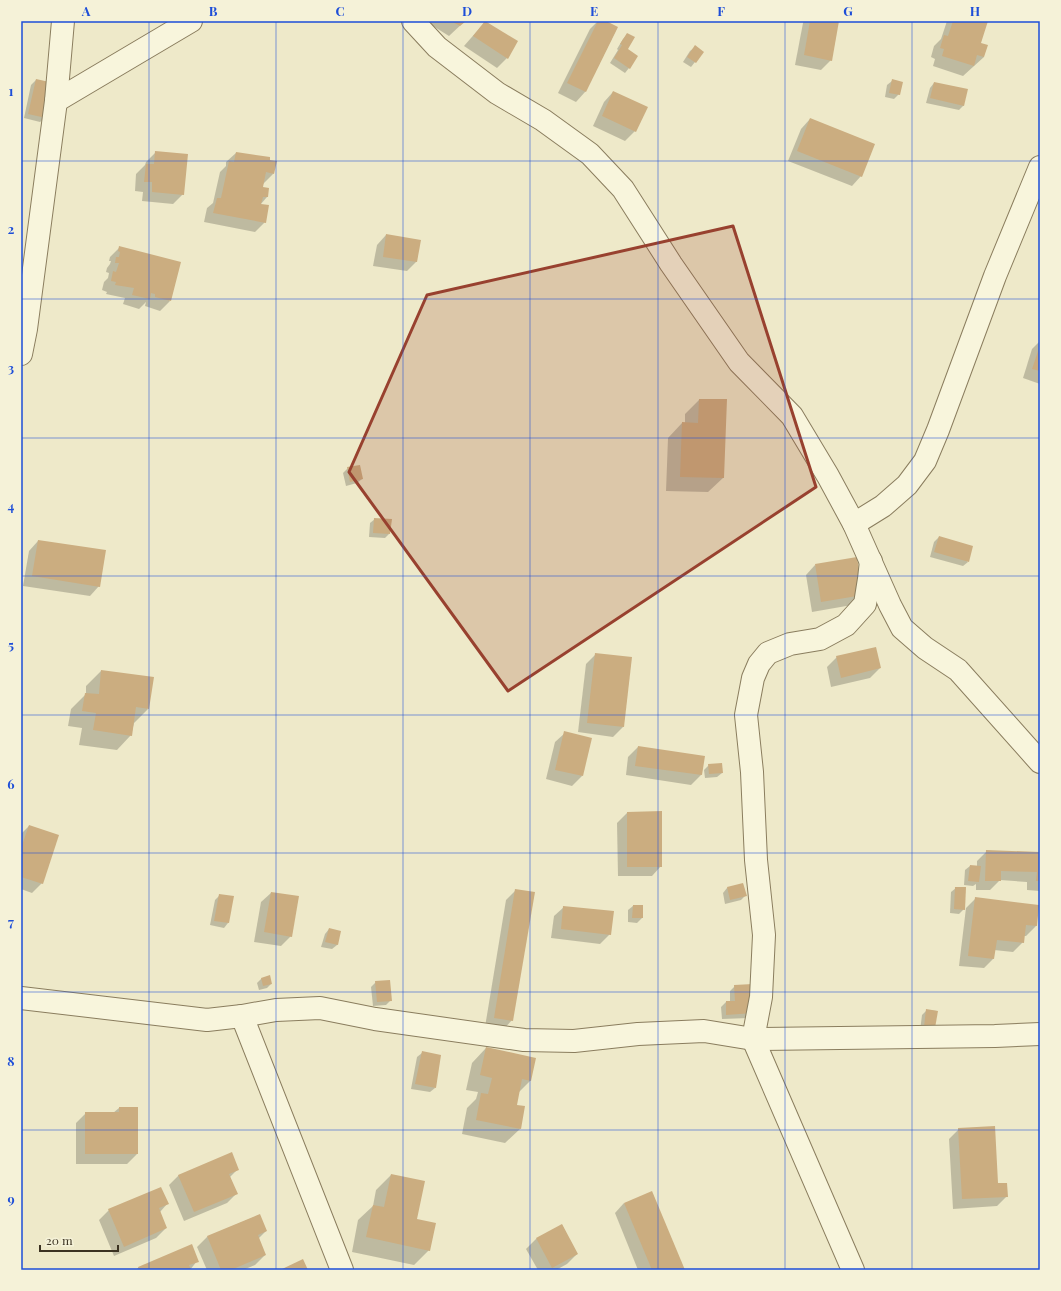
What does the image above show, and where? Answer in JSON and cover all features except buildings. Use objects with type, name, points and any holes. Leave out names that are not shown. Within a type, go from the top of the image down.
[{"type":"street","points":[[21,354],[26,329],[56,101],[63,21]]},
{"type":"street","points":[[56,101],[191,21]]},
{"type":"street","points":[[413,21],[437,47],[497,93],[543,120],[590,154],[623,189],[739,362],[792,416],[828,476],[854,524],[871,559],[890,605],[902,628],[925,648],[958,670],[1040,762]]},
{"type":"street","points":[[854,524],[883,506],[907,484],[925,461],[995,276],[1040,167]]},
{"type":"street","points":[[853,1270],[753,1039],[761,997],[764,935],[756,860],[752,772],[746,714],[753,678],[759,664],[768,653],[790,644],[820,639],[846,625],[865,604],[871,559]]},
{"type":"street","points":[[21,998],[207,1020],[276,1010],[320,1008],[374,1019],[524,1040],[574,1041],[638,1034],[704,1031],[753,1039],[995,1036],[1040,1034]]},
{"type":"street","points":[[242,1016],[342,1270]]},
{"type":"highlighted area","points":[[733,226],[816,487],[508,691],[349,472],[427,295]]}]
